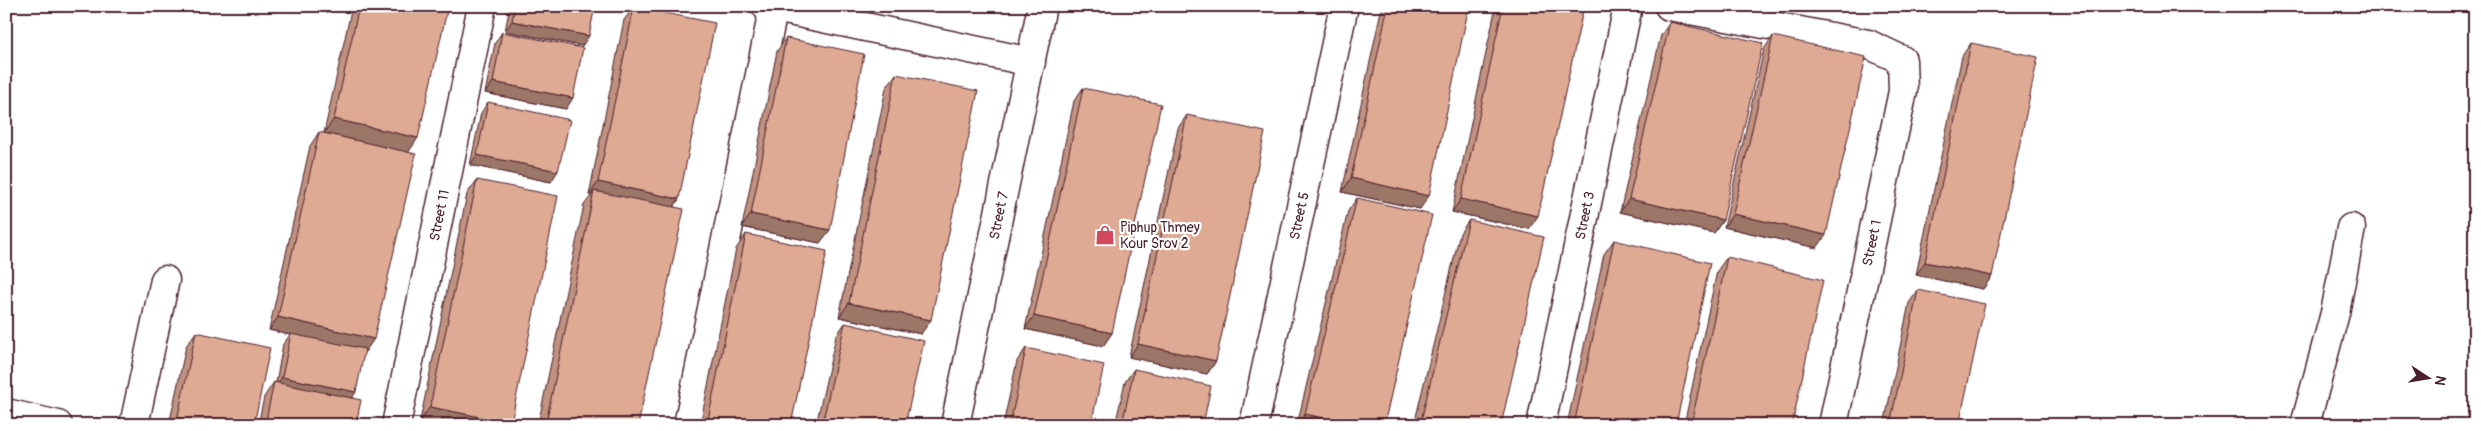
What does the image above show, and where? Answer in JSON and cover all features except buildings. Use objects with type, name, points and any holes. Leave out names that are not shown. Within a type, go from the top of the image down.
[{"type":"street","name":"Street 11","points":[[396,425],[482,6]]},
{"type":"street","name":"Street 7","points":[[956,425],[1042,6]]},
{"type":"street","name":"Street 5","points":[[1254,425],[1344,6]]},
{"type":"street","name":"Street 3","points":[[1541,425],[1628,6]]},
{"type":"street","name":"Street 1","points":[[1669,6],[1868,44],[1902,60],[1903,91],[1833,425]]},
{"type":"street","points":[[688,425],[771,7],[1031,62]]},
{"type":"street","points":[[2305,425],[2334,313],[2351,228]]},
{"type":"street","points":[[134,425],[165,280]]},
{"type":"street","points":[[6,414],[58,425]]},
{"type":"place","name":"Piphup Thmey Kour Srov 2","points":[[1105,235]]}]
